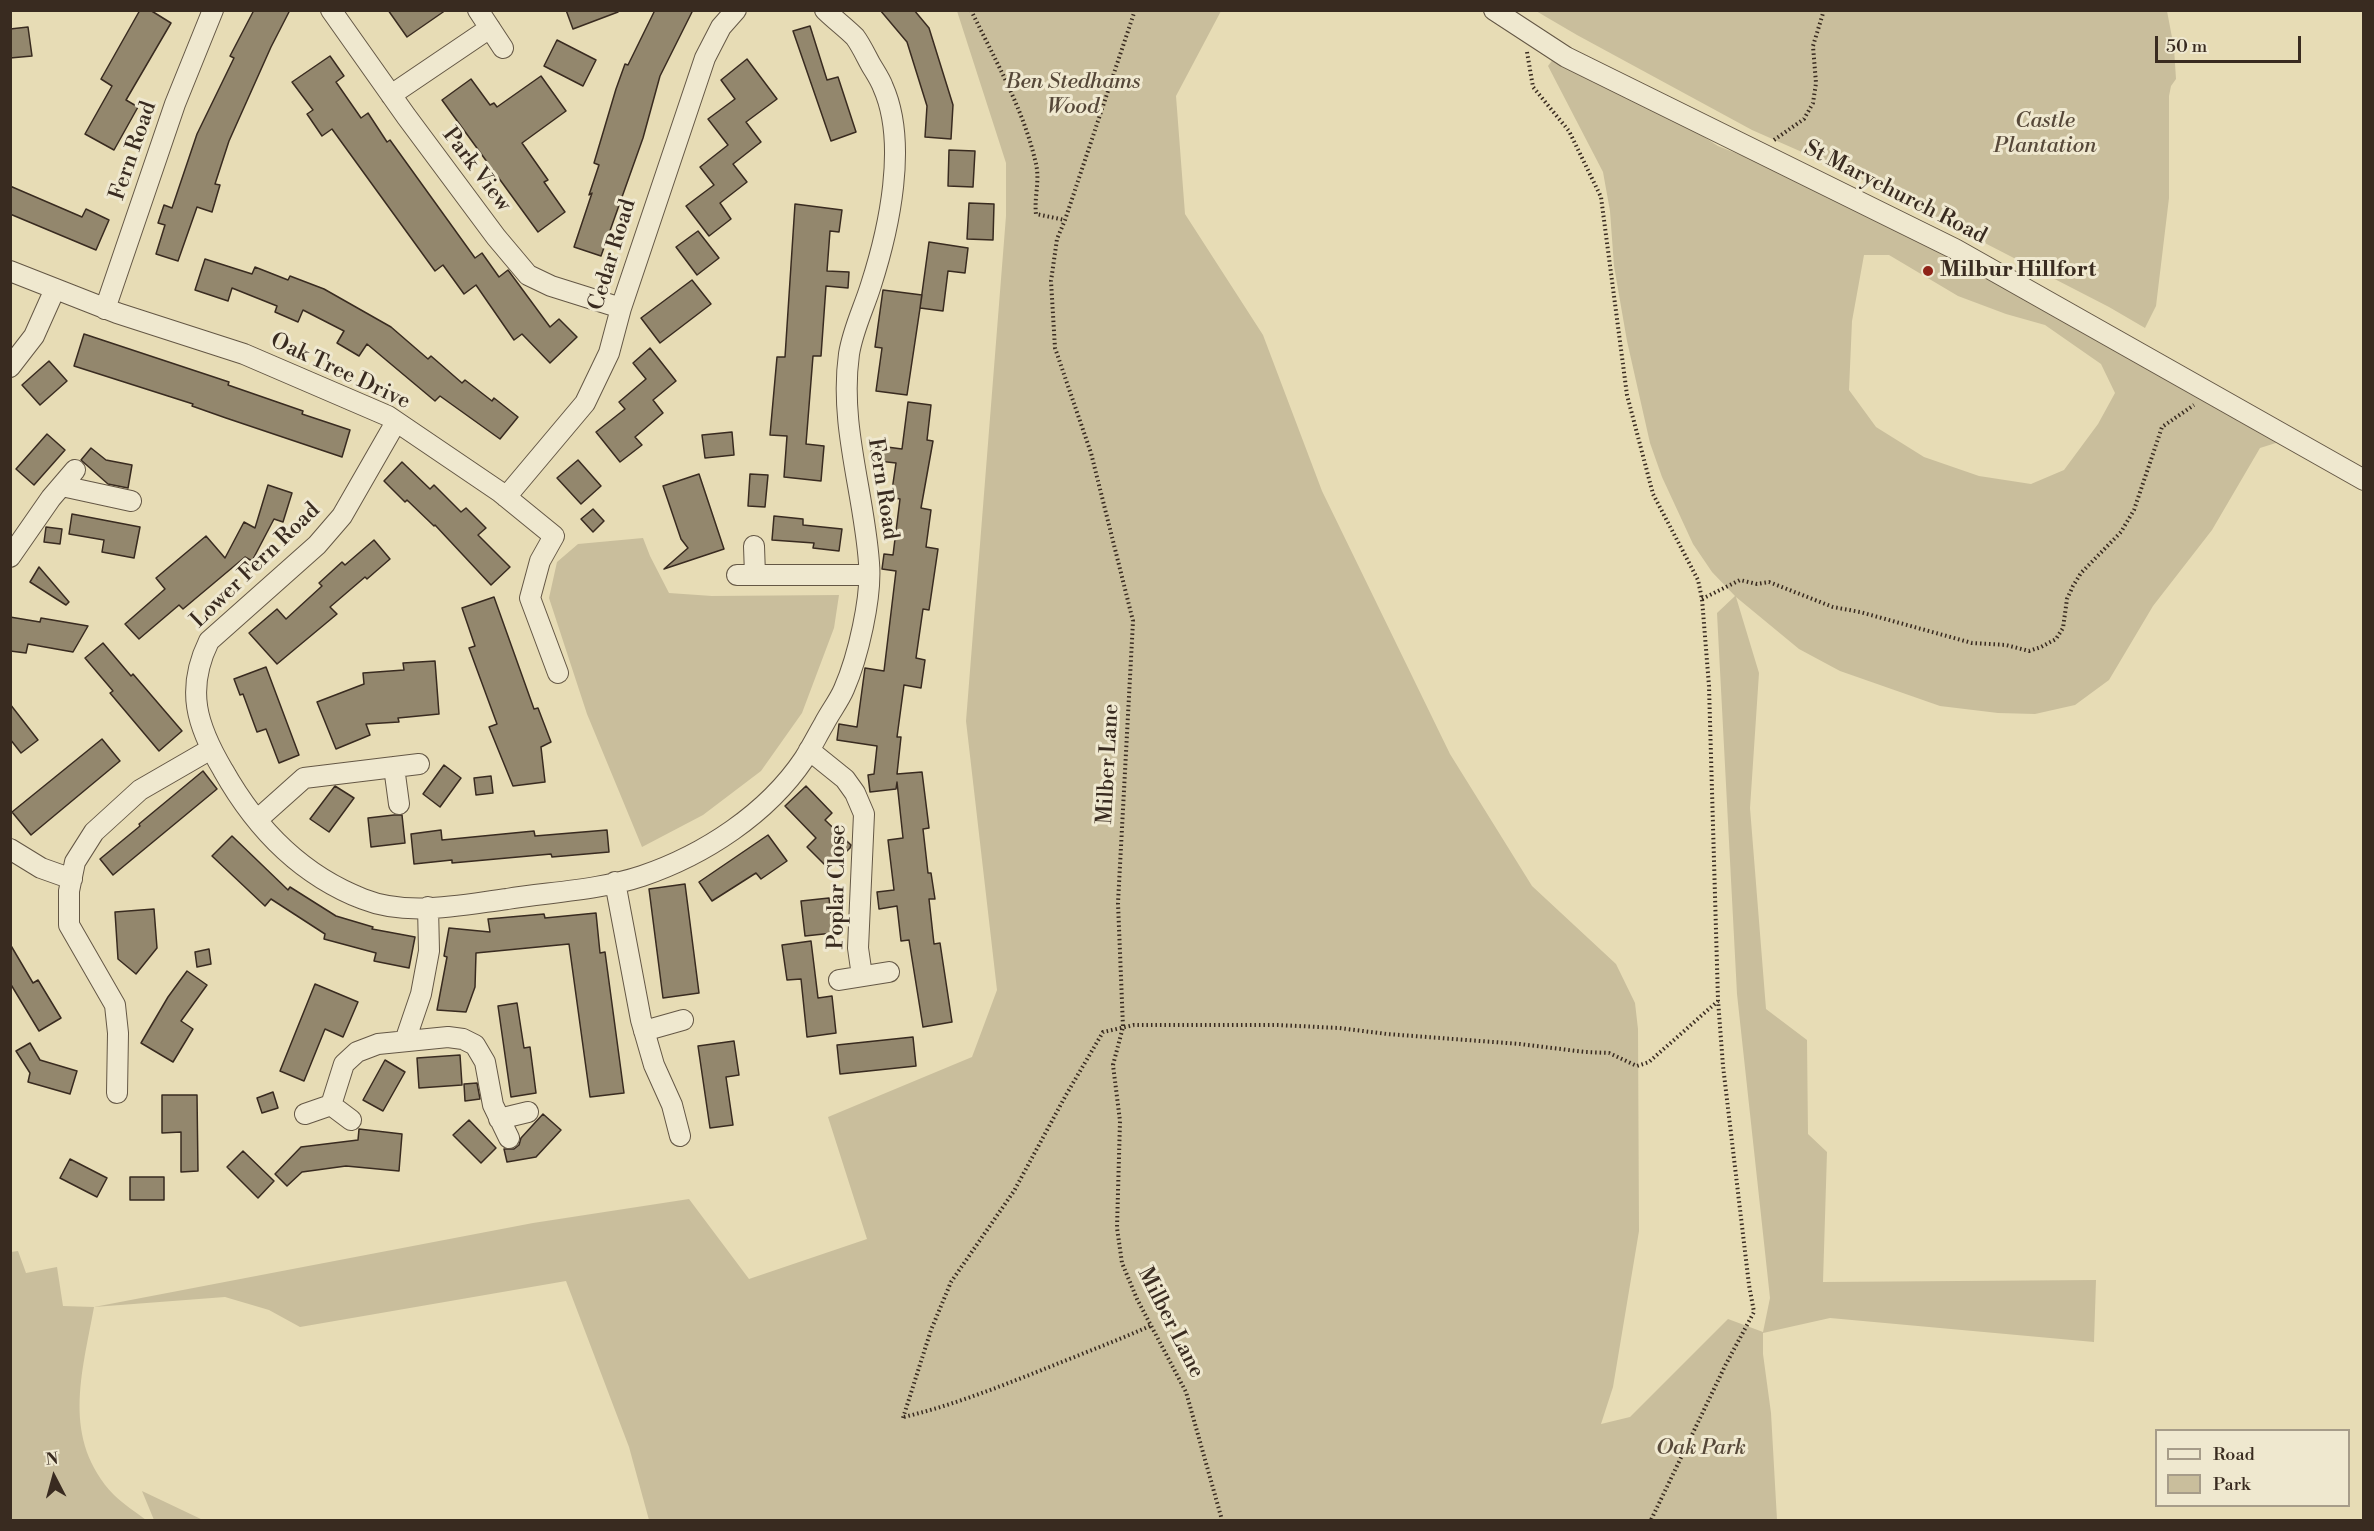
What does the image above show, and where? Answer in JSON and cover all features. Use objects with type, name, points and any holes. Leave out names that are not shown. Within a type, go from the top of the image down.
[{"type":"street","name":"Fern Road","points":[[105,309],[175,104],[213,10]]},
{"type":"street","name":"Park View","points":[[331,10],[496,237],[528,275],[551,286],[621,308]]},
{"type":"street","points":[[478,10],[503,48]]},
{"type":"street","name":"Cedar Road","points":[[506,497],[585,403],[609,353],[621,308],[705,58],[721,27],[736,10]]},
{"type":"street","name":"Fern Road","points":[[615,882],[640,877],[687,858],[726,834],[765,804],[802,762],[844,689],[862,631],[870,566],[849,438],[846,402],[852,344],[858,317],[870,289],[887,231],[895,173],[892,121],[884,88],[856,38],[825,10]]},
{"type":"street","name":"St Marychurch Road","points":[[1494,10],[1566,57],[1955,249],[2364,480]]},
{"type":"street","points":[[391,95],[490,28]]},
{"type":"street","name":"Oak Tree Drive","points":[[10,271],[105,309],[244,354],[327,388],[388,416],[506,497],[554,536],[540,561],[530,598],[558,674]]},
{"type":"street","points":[[10,367],[34,336],[54,289]]},
{"type":"street","name":"Lower Fern Road","points":[[396,422],[342,516],[317,545],[209,641],[199,661],[197,713],[211,749],[233,787],[257,820],[288,854],[328,883],[365,900],[395,908],[445,907],[615,882]]},
{"type":"street","points":[[10,557],[75,470]]},
{"type":"street","points":[[62,486],[131,501]]},
{"type":"street","points":[[754,546],[746,575],[869,575]]},
{"type":"street","points":[[117,1093],[118,1033],[115,1005],[69,925],[75,862],[94,832],[141,790],[211,749]]},
{"type":"street","name":"Poplar Close","points":[[809,750],[845,779],[855,793],[864,814],[858,948],[862,976]]},
{"type":"street","points":[[257,820],[304,778],[419,765]]},
{"type":"street","points":[[394,767],[399,804]]},
{"type":"street","points":[[10,849],[41,868],[72,879]]},
{"type":"street","points":[[615,882],[644,1031],[654,1065],[672,1105],[680,1136]]},
{"type":"street","points":[[405,1041],[421,994],[429,951],[428,907]]},
{"type":"street","name":"Poplar Close","points":[[839,980],[889,972]]},
{"type":"street","points":[[644,1031],[683,1020]]},
{"type":"street","points":[[331,1105],[344,1064],[357,1052],[378,1044],[448,1037],[475,1045],[485,1062],[493,1105],[509,1138]]},
{"type":"street","points":[[305,1114],[331,1105]]},
{"type":"street","points":[[331,1105],[351,1120]]},
{"type":"street","points":[[500,1119],[528,1112]]},
{"type":"path","points":[[971,10],[997,62],[1031,146],[1037,165],[1036,214],[1065,220]]},
{"type":"path","name":"Milber Lane","points":[[1135,10],[1057,239],[1051,280],[1055,348],[1091,453],[1133,621],[1118,903],[1123,1027],[1113,1065],[1120,1121],[1117,1228],[1122,1263],[1137,1299],[1186,1392],[1222,1521]]},
{"type":"path","points":[[1759,152],[1804,119],[1813,103],[1816,83],[1813,46],[1824,10]]},
{"type":"path","points":[[1530,33],[1526,55],[1533,87],[1569,131],[1601,197],[1627,395],[1653,494],[1698,580],[1702,599],[1708,687],[1718,1000],[1723,1066],[1754,1312],[1726,1364],[1651,1521]]},
{"type":"path","points":[[1702,599],[1740,580],[1756,584],[1770,582],[1800,596],[1833,607],[1860,612],[1972,643],[2006,645],[2029,651],[2041,647],[2056,639],[2063,628],[2067,599],[2081,573],[2121,532],[2134,510],[2162,427],[2195,404],[2208,391]]},
{"type":"path","points":[[1152,1325],[1033,1375],[903,1418],[931,1330],[951,1282],[1014,1191],[1103,1032],[1123,1027],[1278,1025],[1339,1028],[1609,1053],[1637,1066],[1649,1062],[1718,1000]]},
{"type":"green space","points":[[957,11],[1221,11],[1176,96],[1185,214],[1263,335],[1322,491],[1450,754],[1532,886],[1616,964],[1635,1003],[1638,1029],[1639,1231],[1613,1387],[1601,1424],[1630,1417],[1728,1319],[1763,1332],[1770,1298],[1737,994],[1717,613],[1735,596],[1712,572],[1693,544],[1662,477],[1650,443],[1627,341],[1614,266],[1610,211],[1603,172],[1548,66],[1554,58],[1655,105],[1718,146],[1806,181],[1965,263],[2279,442],[2260,448],[2212,530],[2153,606],[2109,680],[2075,705],[2035,714],[1998,713],[1940,706],[1840,671],[1799,649],[1736,597],[1759,673],[1750,808],[1766,1009],[1807,1040],[1808,1134],[1827,1152],[1823,1282],[2096,1280],[2094,1342],[1830,1318],[1763,1333],[1763,1354],[1771,1413],[1777,1520],[649,1520],[629,1447],[566,1281],[300,1327],[269,1310],[225,1297],[94,1307],[533,1223],[689,1199],[749,1279],[867,1239],[828,1117],[972,1057],[997,990],[966,721],[1006,216],[1006,163]],"holes":[[[1864,255],[1889,255],[1958,296],[2006,314],[2045,325],[2101,364],[2115,393],[2098,424],[2064,470],[2031,484],[1979,476],[1924,457],[1876,427],[1849,390],[1852,321]]]},
{"type":"green space","name":"Castle Plantation","points":[[1536,11],[2167,11],[2174,48],[2176,79],[2171,86],[2169,96],[2169,198],[2156,306],[2145,328],[2109,307],[1845,171],[1752,130]]},
{"type":"green space","points":[[643,538],[669,593],[712,596],[839,595],[834,628],[802,713],[761,771],[703,815],[642,847],[587,714],[549,598],[557,562],[578,544]]},
{"type":"green space","points":[[18,1251],[26,1273],[57,1267],[63,1306],[94,1307],[81,1381],[81,1429],[87,1451],[97,1474],[114,1495],[146,1520],[11,1520],[11,1252]]},
{"type":"green space","points":[[142,1491],[203,1520],[154,1520]]},
{"type":"building","points":[[140,10],[150,10],[171,23],[126,100],[138,107],[114,150],[85,134],[112,86],[101,79]]},
{"type":"building","points":[[254,10],[290,10],[229,141],[215,184],[220,185],[212,212],[197,207],[178,261],[156,254],[165,225],[158,223],[164,205],[172,208],[197,134],[234,58],[230,56]]},
{"type":"building","points":[[388,10],[446,10],[407,37]]},
{"type":"building","points":[[566,10],[618,10],[618,12],[573,29]]},
{"type":"building","points":[[655,10],[693,10],[660,76],[643,138],[601,256],[574,247],[592,193],[589,195],[599,165],[594,163],[616,89],[625,64],[628,65]]},
{"type":"building","points":[[880,10],[914,10],[929,28],[953,105],[951,139],[925,137],[927,106],[907,42]]},
{"type":"building","points":[[810,26],[827,80],[838,77],[856,132],[831,141],[793,31]]},
{"type":"building","points":[[28,27],[32,56],[10,58],[10,29]]},
{"type":"building","points":[[557,40],[596,60],[583,86],[544,66]]},
{"type":"building","points":[[330,56],[344,76],[336,82],[361,118],[368,113],[387,142],[390,140],[475,258],[482,253],[499,277],[508,270],[550,327],[559,319],[577,337],[550,363],[522,334],[514,340],[476,285],[464,294],[443,265],[435,271],[332,129],[322,136],[307,114],[313,110],[292,82]]},
{"type":"building","points":[[747,59],[777,99],[746,122],[761,142],[733,164],[747,182],[720,203],[731,219],[709,236],[686,206],[714,185],[700,167],[728,145],[708,119],[735,99],[721,80]]},
{"type":"building","points":[[541,76],[566,111],[522,143],[548,180],[544,182],[565,212],[538,232],[442,100],[471,79],[490,105],[494,103],[497,107]]},
{"type":"building","points":[[949,150],[975,151],[973,187],[948,186]]},
{"type":"building","points":[[10,186],[82,217],[86,209],[109,220],[96,250],[10,214]]},
{"type":"building","points":[[969,203],[994,204],[993,240],[967,239]]},
{"type":"building","points":[[795,204],[842,210],[839,232],[830,231],[827,271],[849,272],[848,288],[826,286],[821,356],[813,356],[806,444],[824,446],[821,481],[784,477],[787,436],[770,435],[777,357],[785,357]]},
{"type":"building","points":[[698,231],[719,258],[697,275],[676,247]]},
{"type":"building","points":[[929,242],[968,248],[965,273],[948,271],[943,311],[920,308]]},
{"type":"building","points":[[205,259],[252,274],[255,267],[288,280],[290,276],[324,289],[391,327],[428,359],[431,356],[462,383],[465,380],[492,401],[494,398],[518,417],[500,439],[440,396],[435,401],[367,344],[359,356],[337,343],[344,331],[303,310],[298,322],[275,312],[277,306],[232,288],[228,301],[195,290]]},
{"type":"building","points":[[692,280],[711,304],[660,343],[641,318]]},
{"type":"building","points":[[883,290],[922,295],[907,395],[876,391],[882,348],[875,347]]},
{"type":"building","points":[[84,334],[229,382],[228,385],[350,430],[342,457],[192,406],[193,404],[74,366]]},
{"type":"building","points":[[650,348],[676,381],[653,400],[663,413],[635,437],[642,445],[620,462],[596,432],[625,409],[619,402],[646,379],[633,363]]},
{"type":"building","points":[[49,361],[67,381],[40,405],[22,385]]},
{"type":"building","points":[[908,402],[931,405],[927,440],[933,441],[921,508],[931,510],[926,547],[938,549],[929,610],[923,609],[916,658],[925,660],[921,688],[904,685],[897,737],[901,737],[897,774],[922,772],[929,828],[923,829],[928,873],[931,873],[935,899],[929,899],[934,944],[940,943],[952,1022],[923,1027],[909,940],[901,941],[897,906],[879,909],[877,892],[894,890],[888,840],[903,838],[897,782],[896,789],[870,792],[868,775],[874,774],[877,746],[837,740],[839,724],[857,727],[865,668],[884,671],[896,571],[882,569],[884,554],[893,555],[900,499],[891,497],[896,463],[870,460],[872,445],[902,449]]},
{"type":"building","points":[[732,432],[734,455],[705,458],[702,435]]},
{"type":"building","points":[[47,434],[65,450],[34,485],[16,469]]},
{"type":"building","points":[[91,448],[106,460],[132,465],[128,488],[108,484],[81,460]]},
{"type":"building","points":[[578,460],[601,486],[581,504],[557,478]]},
{"type":"building","points":[[402,462],[430,489],[434,485],[461,512],[466,508],[486,528],[478,535],[510,567],[491,585],[435,525],[407,500],[405,502],[384,481]]},
{"type":"building","points":[[699,474],[724,549],[664,569],[688,548],[681,539],[663,486]]},
{"type":"building","points":[[750,474],[768,475],[765,507],[748,506]]},
{"type":"building","points":[[268,485],[292,493],[283,522],[274,519],[252,561],[245,557],[183,609],[179,605],[139,639],[125,624],[165,589],[156,578],[206,536],[225,558],[244,522],[255,528]]},
{"type":"building","points":[[593,509],[604,521],[593,532],[581,519]]},
{"type":"building","points":[[72,514],[140,527],[134,558],[102,552],[104,540],[69,534]]},
{"type":"building","points":[[774,516],[803,519],[803,525],[842,529],[839,551],[813,548],[814,543],[772,540]]},
{"type":"building","points":[[46,527],[62,529],[60,544],[44,542]]},
{"type":"building","points":[[374,540],[390,559],[330,607],[337,614],[277,664],[249,633],[277,609],[286,619],[322,586],[319,583],[342,562],[345,565]]},
{"type":"building","points":[[39,567],[69,602],[66,605],[30,582]]},
{"type":"building","points":[[494,597],[534,709],[538,708],[551,742],[541,747],[545,782],[513,786],[489,727],[497,724],[469,648],[475,646],[462,608]]},
{"type":"building","points":[[10,617],[40,622],[41,618],[88,626],[73,652],[28,644],[26,653],[10,651]]},
{"type":"building","points":[[103,643],[182,731],[159,751],[110,693],[113,691],[85,658]]},
{"type":"building","points":[[435,661],[439,714],[398,718],[399,722],[366,724],[370,735],[336,749],[317,702],[364,684],[363,673],[404,670],[403,663]]},
{"type":"building","points":[[266,667],[299,755],[279,763],[266,729],[257,732],[243,694],[240,695],[234,679]]},
{"type":"building","points":[[10,704],[38,740],[21,753],[10,739]]},
{"type":"building","points":[[102,739],[120,761],[31,835],[12,812]]},
{"type":"building","points":[[444,765],[461,778],[440,807],[423,794]]},
{"type":"building","points":[[203,771],[217,789],[113,875],[100,859]]},
{"type":"building","points":[[491,776],[493,793],[476,795],[474,778]]},
{"type":"building","points":[[335,786],[354,798],[329,832],[310,819]]},
{"type":"building","points":[[806,786],[832,813],[825,820],[851,845],[829,869],[807,847],[816,838],[785,806]]},
{"type":"building","points":[[402,815],[405,843],[371,847],[368,818]]},
{"type":"building","points":[[441,830],[442,840],[534,831],[535,836],[607,830],[609,852],[414,864],[411,834]]},
{"type":"building","points":[[768,835],[787,861],[761,879],[756,873],[712,901],[699,882]]},
{"type":"building","points":[[232,836],[288,890],[290,887],[336,916],[373,927],[372,929],[415,937],[409,968],[374,961],[376,953],[324,939],[325,934],[271,899],[265,906],[212,856]]},
{"type":"building","points":[[685,884],[699,993],[663,998],[649,889]]},
{"type":"building","points":[[829,898],[833,933],[805,936],[801,901]]},
{"type":"building","points":[[154,909],[157,948],[136,974],[118,959],[115,912]]},
{"type":"building","points":[[596,913],[600,953],[605,952],[624,1093],[590,1097],[569,944],[476,953],[475,987],[466,1012],[437,1010],[447,957],[444,956],[449,928],[490,932],[488,919],[544,914],[545,918]]},
{"type":"building","points":[[811,941],[818,998],[832,996],[836,1033],[807,1037],[801,979],[787,980],[782,945]]},
{"type":"building","points":[[10,944],[33,983],[38,980],[61,1018],[39,1031],[10,983]]},
{"type":"building","points":[[209,949],[211,964],[197,967],[195,952]]},
{"type":"building","points":[[187,971],[207,985],[181,1021],[193,1029],[173,1062],[141,1043],[168,997]]},
{"type":"building","points":[[315,984],[358,1002],[343,1037],[325,1029],[304,1081],[280,1071]]},
{"type":"building","points":[[517,1003],[524,1048],[530,1047],[536,1093],[511,1097],[498,1006]]},
{"type":"building","points":[[913,1037],[916,1066],[840,1074],[837,1045]]},
{"type":"building","points":[[734,1041],[739,1075],[726,1077],[733,1125],[710,1128],[698,1046]]},
{"type":"building","points":[[30,1043],[40,1060],[77,1071],[70,1094],[28,1082],[30,1073],[16,1051]]},
{"type":"building","points":[[460,1055],[462,1085],[419,1088],[417,1058]]},
{"type":"building","points":[[385,1060],[405,1072],[383,1111],[363,1100]]},
{"type":"building","points":[[477,1083],[480,1099],[465,1101],[464,1084]]},
{"type":"building","points":[[273,1092],[278,1108],[262,1113],[257,1098]]},
{"type":"building","points":[[162,1095],[197,1095],[198,1171],[181,1172],[181,1132],[162,1133]]},
{"type":"building","points":[[543,1114],[561,1130],[536,1157],[507,1162],[504,1149],[514,1149],[519,1145],[521,1138]]},
{"type":"building","points":[[469,1120],[496,1148],[481,1163],[453,1135]]},
{"type":"building","points":[[359,1129],[402,1134],[399,1171],[346,1166],[302,1172],[287,1186],[275,1174],[301,1147],[358,1140]]},
{"type":"building","points":[[243,1151],[274,1181],[258,1198],[227,1167]]},
{"type":"building","points":[[70,1159],[107,1178],[97,1197],[60,1178]]},
{"type":"building","points":[[130,1177],[164,1177],[164,1200],[130,1200]]},
{"type":"place","name":"Milbur Hillfort","points":[[1928,271]]},
{"type":"park label","name":"Ben Stedhams Wood","points":[[1073,96]]},
{"type":"park label","name":"Oak Park","points":[[1701,1449]]}]
